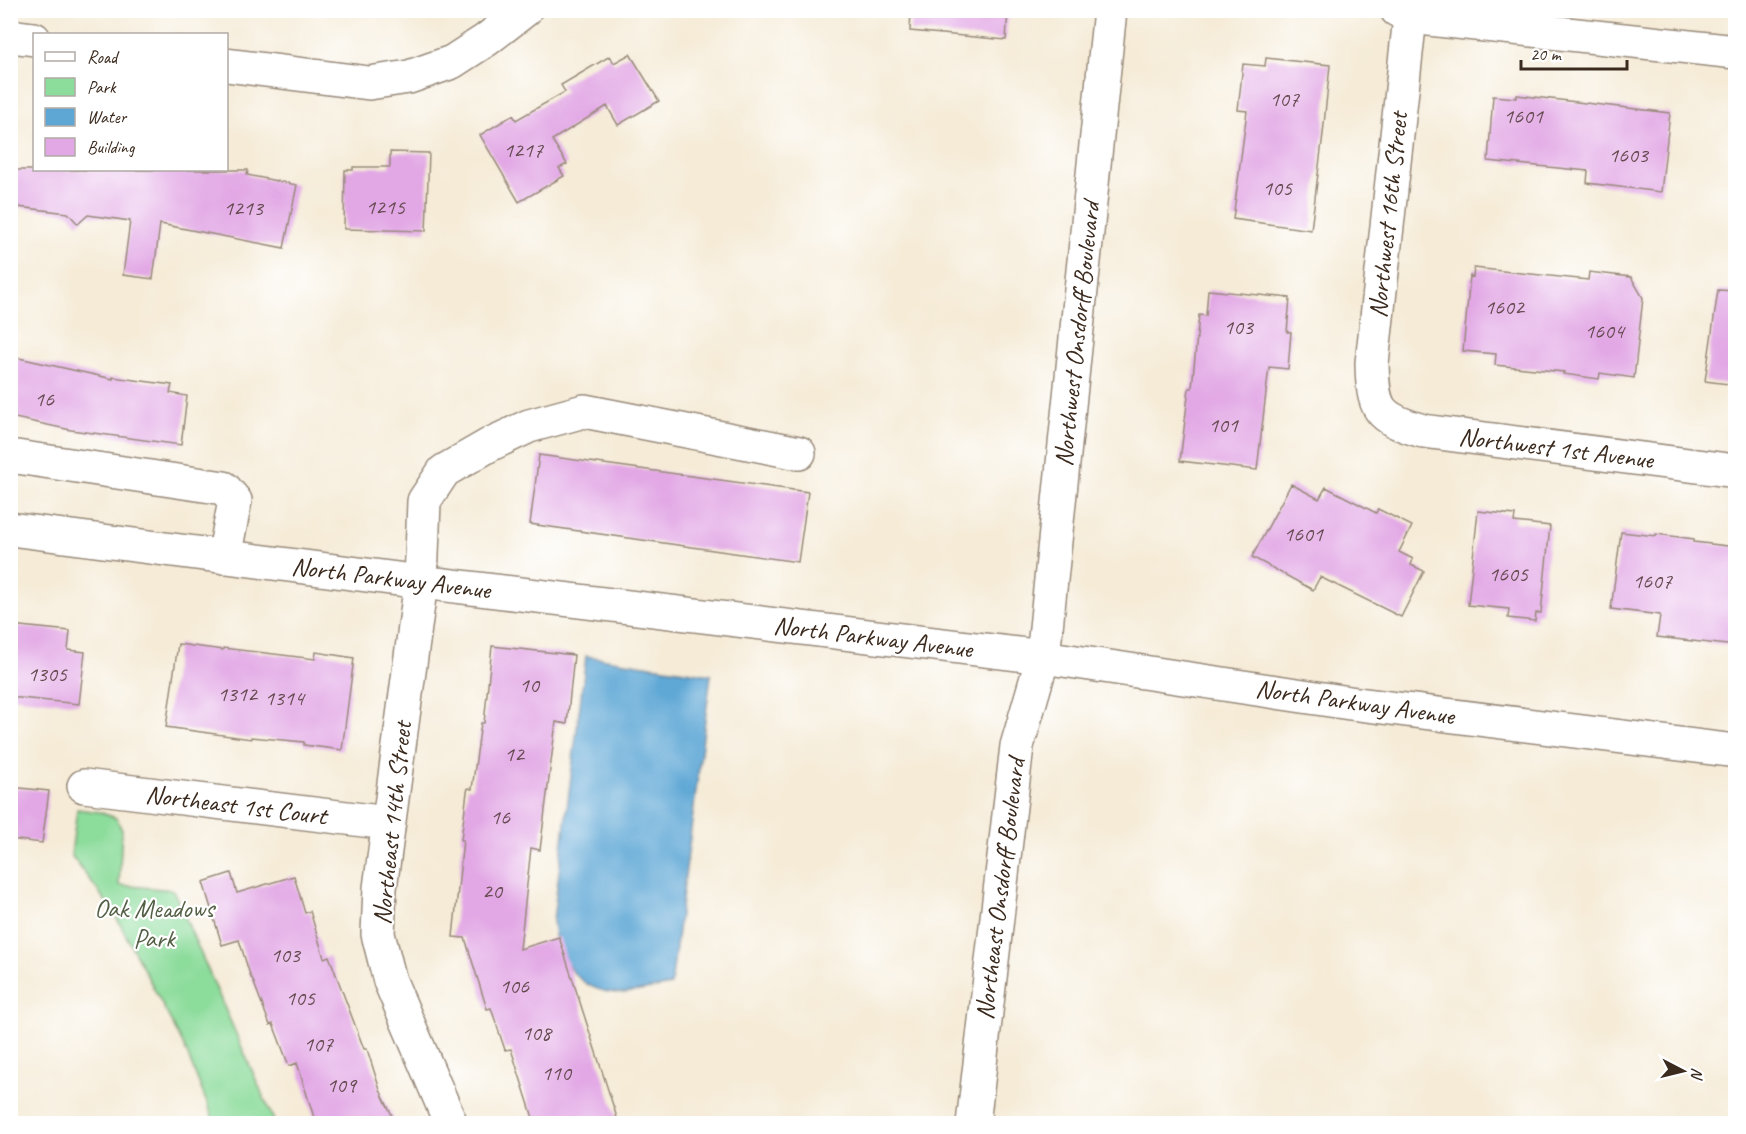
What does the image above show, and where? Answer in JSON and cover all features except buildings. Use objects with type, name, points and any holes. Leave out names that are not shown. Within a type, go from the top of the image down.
[{"type":"street","points":[[228,65],[369,82],[409,77],[452,63],[525,10]]},
{"type":"street","name":"Northwest Onsdorff Boulevard","points":[[1043,657],[1110,10]]},
{"type":"street","points":[[1403,14],[1736,52]]},
{"type":"street","name":"Northwest 16th Street","points":[[1381,412],[1373,391],[1372,363],[1403,14]]},
{"type":"street","points":[[10,36],[33,39]]},
{"type":"street","name":"Northeast 14th Street","points":[[451,1124],[390,981],[378,934],[380,888],[421,582],[424,501],[444,471],[491,444],[529,426],[584,411],[799,453]]},
{"type":"street","name":"Northwest 1st Avenue","points":[[1381,412],[1400,424],[1423,430],[1736,471]]},
{"type":"street","points":[[10,456],[224,488],[235,501],[224,557]]},
{"type":"street","name":"North Parkway Avenue","points":[[10,529],[421,582],[1043,657],[1350,703],[1736,751]]},
{"type":"street","name":"Northeast Onsdorff Boulevard","points":[[973,1124],[1017,746],[1043,657]]},
{"type":"street","name":"Northeast 1st Court","points":[[84,786],[388,823]]},
{"type":"green space","name":"Oak Meadows Park","points":[[77,809],[100,812],[116,818],[122,830],[119,885],[173,890],[275,1123],[215,1123],[184,1046],[113,911],[71,855]]},
{"type":"water","points":[[586,656],[711,675],[671,985],[619,993],[592,987],[571,970],[558,947],[553,920]]}]
